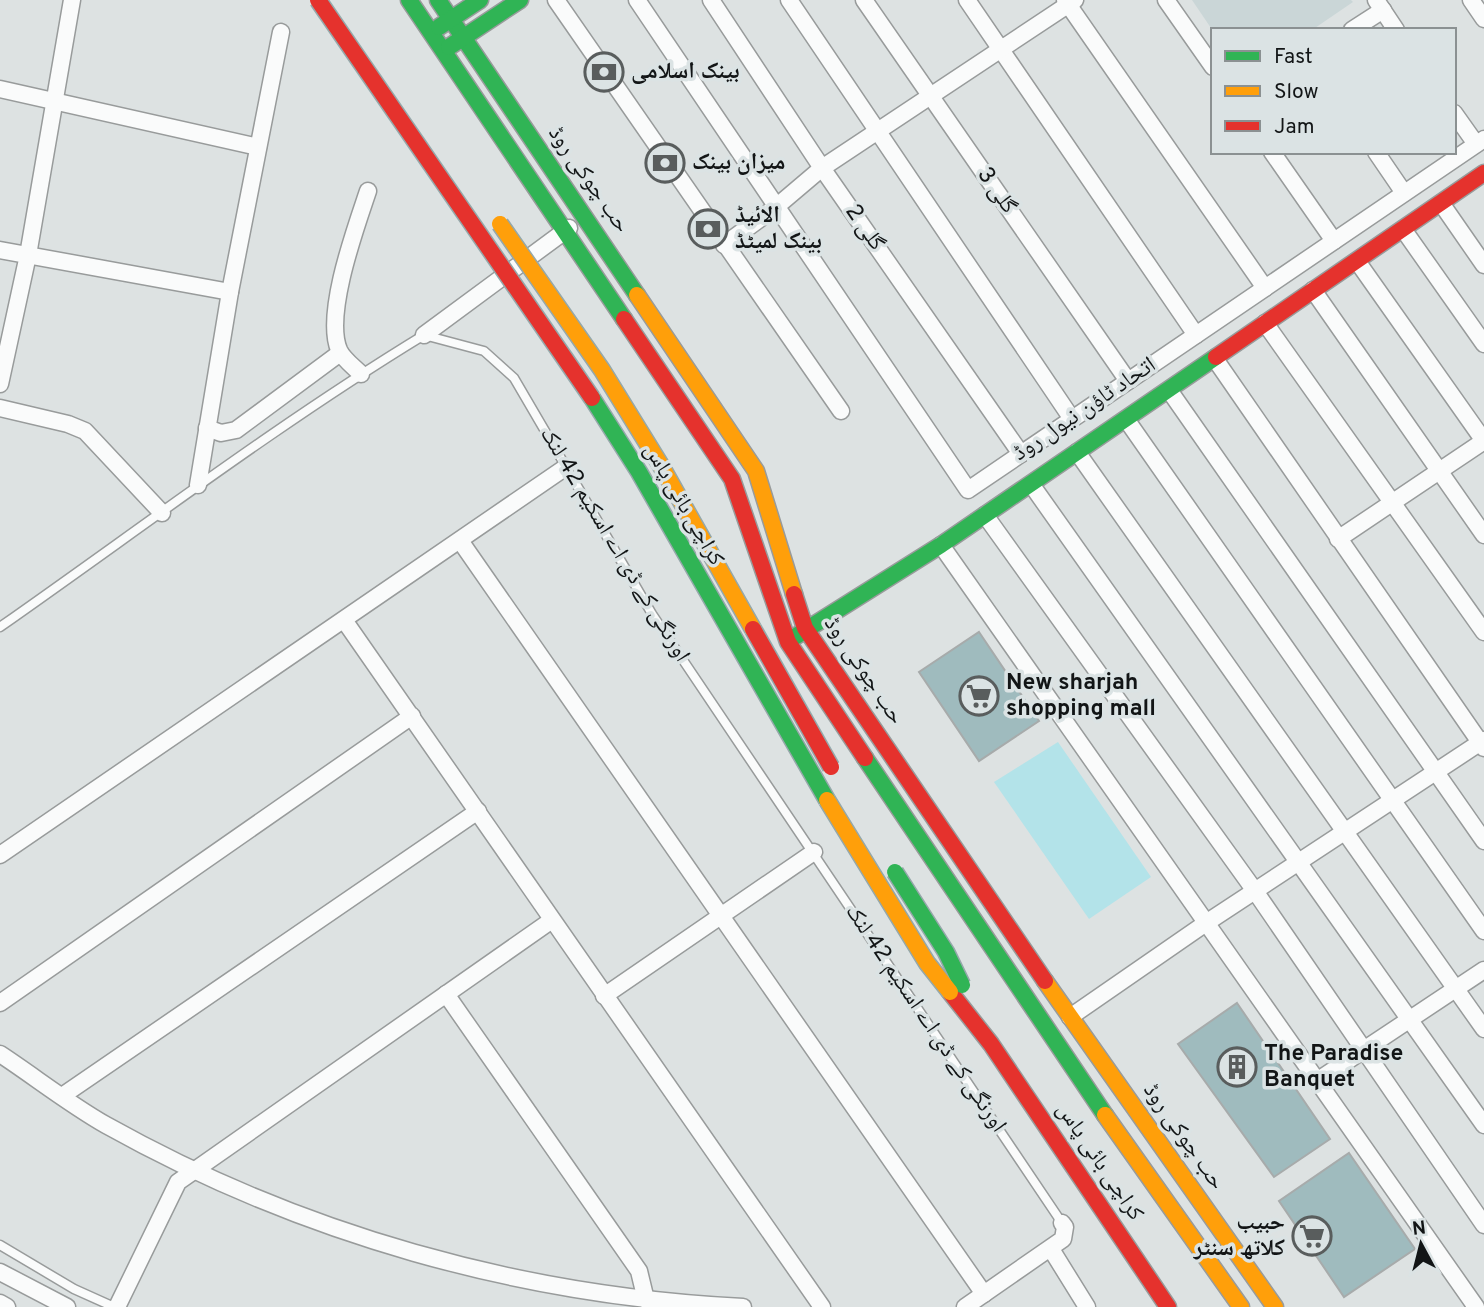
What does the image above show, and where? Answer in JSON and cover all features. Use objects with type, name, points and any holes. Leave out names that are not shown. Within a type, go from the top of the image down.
[{"type":"main road","name":"کراچی بائی پاس","points":[[318,0],[582,380],[639,472],[790,740],[927,963],[956,988]]},
{"type":"main road","points":[[409,0],[732,479],[747,511],[770,598],[788,642],[1049,1036],[1241,1307]]},
{"type":"main road","name":"حب چوکی روڈ","points":[[438,0],[586,215],[756,471],[805,628],[1070,1017],[1275,1307]]},
{"type":"main road","points":[[431,32],[480,0]]},
{"type":"main road","points":[[443,50],[520,0]]},
{"type":"main road","points":[[788,642],[805,628],[941,545],[1484,173]]},
{"type":"main road","name":"کراچی بائی پاس","points":[[488,206],[602,370],[660,464],[843,787]]},
{"type":"main road","name":"کراچی بائی پاس","points":[[883,852],[946,951],[956,988],[991,1044],[1168,1307]]},
{"type":"street","points":[[0,384],[28,255],[72,0]]},
{"type":"street","points":[[556,0],[841,411]]},
{"type":"street","points":[[637,0],[776,207]]},
{"type":"street","name":"گلی 2","points":[[710,0],[821,168],[1021,454]]},
{"type":"street","points":[[789,0],[1072,419]]},
{"type":"street","name":"گلی 3","points":[[864,0],[1128,381]]},
{"type":"street","points":[[967,0],[1195,335]]},
{"type":"street","points":[[1166,0],[1211,64]]},
{"type":"street","points":[[1471,0],[1484,19]]},
{"type":"street","points":[[724,245],[776,207],[821,168],[1069,2],[1265,288]]},
{"type":"street","points":[[1354,28],[1379,5],[1395,28]]},
{"type":"street","points":[[198,485],[230,292],[281,32]]},
{"type":"street","points":[[0,89],[258,147]]},
{"type":"street","points":[[1456,115],[1480,141]]},
{"type":"street","name":"اتحاد ٹاؤن نیول روڈ","points":[[776,207],[968,490],[1480,141]]},
{"type":"street","points":[[1273,154],[1334,241]]},
{"type":"street","points":[[1377,154],[1404,193]]},
{"type":"street","points":[[361,374],[340,353],[334,322],[348,250],[368,191]]},
{"type":"street","points":[[1441,203],[1484,265]]},
{"type":"street","points":[[424,335],[586,215]]},
{"type":"street","points":[[1403,229],[1484,344]]},
{"type":"street","points":[[0,250],[230,292]]},
{"type":"street","points":[[1338,539],[1484,441],[1357,261]]},
{"type":"street","points":[[1313,290],[1484,535]]},
{"type":"street","points":[[1265,323],[1484,632]]},
{"type":"street","points":[[207,428],[221,433],[236,430],[340,353]]},
{"type":"street","points":[[1070,1017],[1206,923],[1435,772],[1483,744],[1214,359]]},
{"type":"street","points":[[1169,390],[1484,841]]},
{"type":"street","points":[[0,408],[68,424],[85,432],[162,513]]},
{"type":"street","points":[[1126,419],[1484,931]]},
{"type":"street","points":[[1077,452],[1484,1029]]},
{"type":"street","points":[[0,855],[461,542],[566,467]]},
{"type":"street","points":[[1031,484],[1484,1125]]},
{"type":"street","points":[[985,515],[1255,891],[1484,1226]]},
{"type":"street","points":[[461,542],[984,1294]]},
{"type":"street","points":[[941,545],[1476,1307]]},
{"type":"street","points":[[344,620],[822,1307]]},
{"type":"street","points":[[0,1003],[412,716]]},
{"type":"street","points":[[62,1096],[478,811]]},
{"type":"street","points":[[604,996],[814,852]]},
{"type":"street","points":[[115,1307],[178,1182],[552,920]]},
{"type":"street","points":[[1317,1081],[1484,970]]},
{"type":"street","points":[[446,993],[639,1271],[646,1300]]},
{"type":"street","points":[[0,1054],[105,1124],[295,1215],[398,1248],[524,1281],[646,1300],[743,1307]]},
{"type":"street","points":[[965,1307],[1063,1239],[1065,1227],[1062,1223]]},
{"type":"street","points":[[1051,1249],[1087,1307]]},
{"type":"street","points":[[0,1272],[67,1307]]},
{"type":"street","points":[[0,1303],[7,1307]]},
{"type":"lane","points":[[0,627],[198,485],[361,374],[424,335]]},
{"type":"lane","name":"اورنگی کے ڈی اے اسکیم 42 لنک","points":[[424,335],[484,351],[514,378],[652,614],[1062,1223]]},
{"type":"lane","points":[[0,1245],[74,1289],[115,1307]]},
{"type":"shaded area","points":[[1192,0],[1353,2],[1315,28],[1211,28]]},
{"type":"shaded area","points":[[1058,742],[1151,877],[1089,919],[994,782]]},
{"type":"building","name":"New sharjah shopping mall","points":[[979,632],[1039,721],[979,761],[919,672]]},
{"type":"building","name":"The Paradise Banquet","points":[[1237,1003],[1330,1139],[1274,1177],[1178,1044]]},
{"type":"building","points":[[1349,1153],[1415,1249],[1344,1297],[1279,1201]]},
{"type":"traffic: fast","points":[[409,0],[624,319]]},
{"type":"traffic: fast","points":[[438,0],[637,295]]},
{"type":"traffic: fast","points":[[439,27],[480,0]]},
{"type":"traffic: fast","points":[[449,47],[520,0]]},
{"type":"traffic: fast","points":[[793,638],[941,545],[1216,357]]},
{"type":"traffic: fast","points":[[592,398],[639,472],[827,800]]},
{"type":"traffic: fast","points":[[865,758],[1105,1115]]},
{"type":"traffic: fast","points":[[895,872],[946,952],[962,985]]},
{"type":"traffic: slow","points":[[500,224],[602,370],[660,464],[753,629]]},
{"type":"traffic: slow","points":[[637,295],[756,471],[794,594]]},
{"type":"traffic: slow","points":[[827,800],[927,963],[950,992]]},
{"type":"traffic: slow","points":[[1045,981],[1275,1307]]},
{"type":"traffic: slow","points":[[1105,1115],[1241,1307]]},
{"type":"traffic: jam","points":[[318,0],[592,398]]},
{"type":"traffic: jam","points":[[1216,357],[1484,173]]},
{"type":"traffic: jam","points":[[624,319],[732,479],[788,642],[865,758]]},
{"type":"traffic: jam","points":[[794,594],[805,628],[1045,981]]},
{"type":"traffic: jam","points":[[753,629],[831,767]]},
{"type":"traffic: jam","points":[[950,992],[991,1044],[1168,1307]]},
{"type":"place","name":"بینک اسلامی","points":[[604,72]]},
{"type":"place","name":"میزان بینک","points":[[665,163]]},
{"type":"place","name":"الائیڈ بینک لمیٹڈ","points":[[708,229]]},
{"type":"place","name":"New sharjah shopping mall","points":[[979,696]]},
{"type":"place","name":"The Paradise Banquet","points":[[1237,1067]]},
{"type":"place","name":"حبیب کلاتھ سنٹر","points":[[1312,1236]]}]
